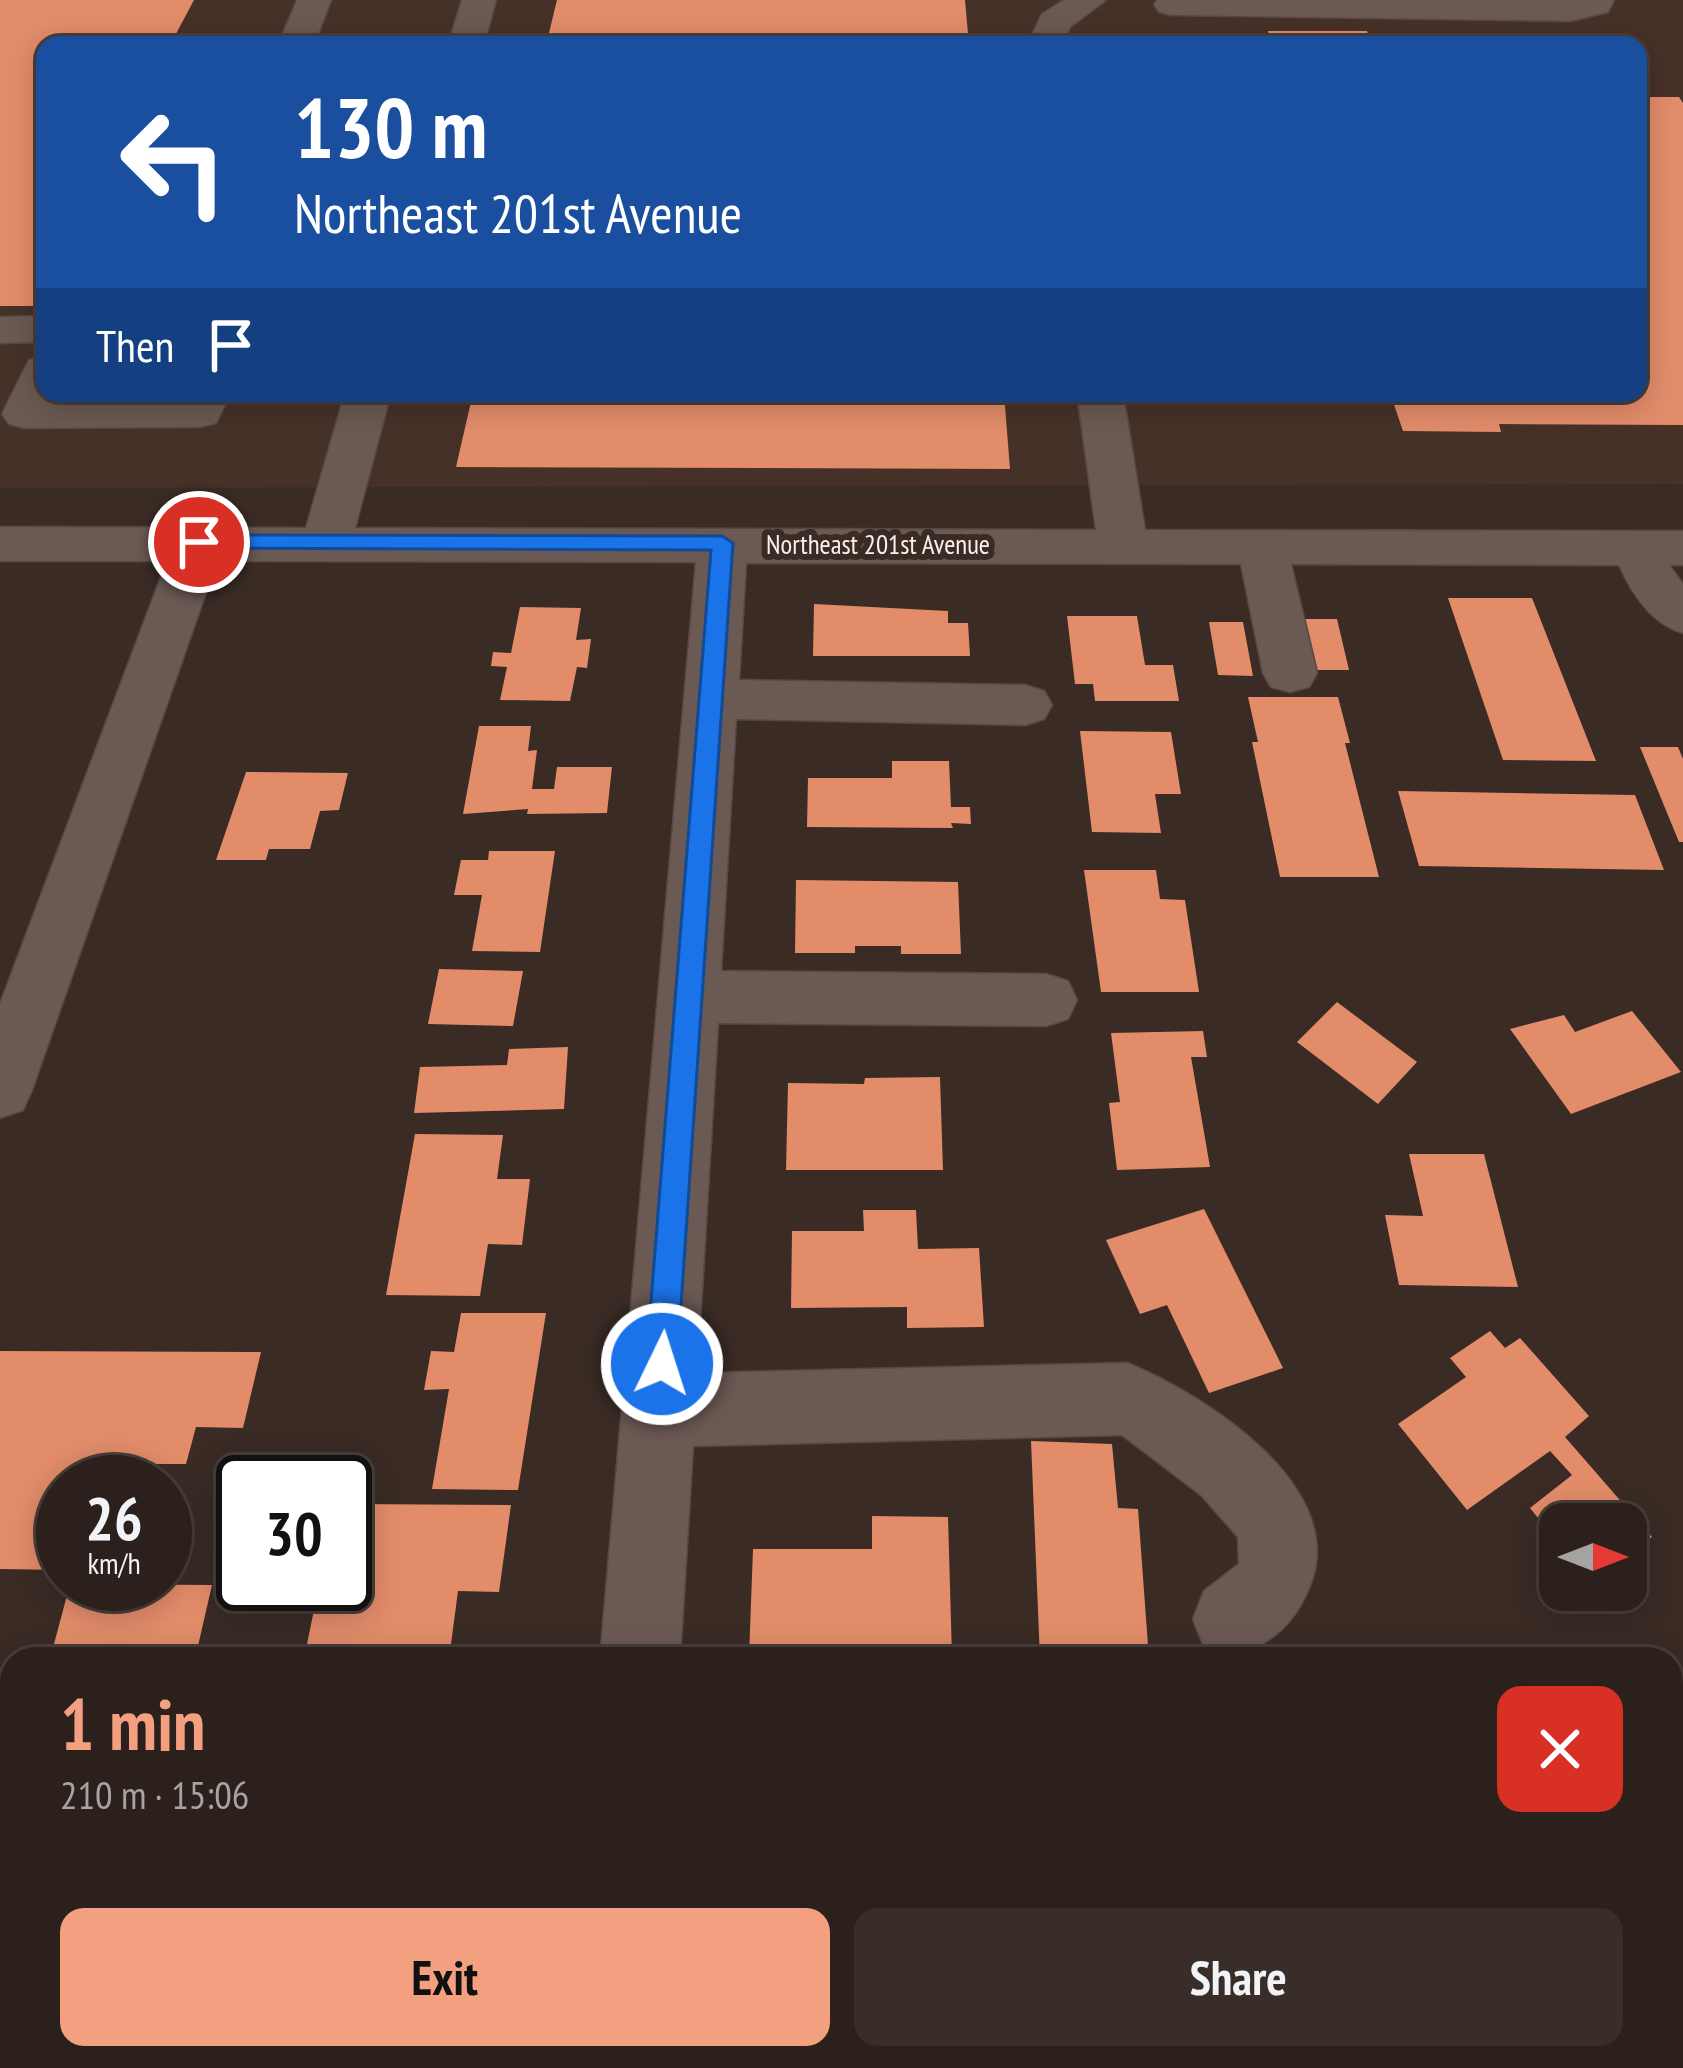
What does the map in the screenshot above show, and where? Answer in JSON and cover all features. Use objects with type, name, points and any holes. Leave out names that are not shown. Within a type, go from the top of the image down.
[{"type":"street","points":[[300,36],[314,0]]},
{"type":"street","points":[[468,36],[478,0]]},
{"type":"street","points":[[1048,36],[1054,21],[1089,0]]},
{"type":"street","points":[[1172,36],[1170,3],[1571,10],[1597,0]]},
{"type":"street","points":[[0,330],[36,329]]},
{"type":"street","points":[[36,390],[25,414],[200,413],[204,402]]},
{"type":"street","points":[[326,543],[365,402]]},
{"type":"street","points":[[1101,402],[1123,545]]},
{"type":"street","points":[[0,1090],[199,542]]},
{"type":"street","points":[[641,1647],[722,543]]},
{"type":"street","name":"Northeast 201st Avenue","points":[[0,544],[1660,548]]},
{"type":"street","points":[[1262,546],[1290,673]]},
{"type":"street","points":[[1660,548],[1653,584],[1683,615]]},
{"type":"street","points":[[710,699],[1025,705]]},
{"type":"street","points":[[688,998],[1046,1000]]},
{"type":"street","points":[[658,1410],[1127,1399],[1144,1405],[1206,1449],[1272,1520],[1278,1574],[1268,1596],[1252,1611],[1232,1619]]},
{"type":"shaded area","points":[[0,0],[1683,0],[1683,484],[0,488]]},
{"type":"building","points":[[0,0],[194,0],[175,36],[36,36],[36,300],[33,306],[0,306]]},
{"type":"building","points":[[557,0],[965,0],[968,36],[548,36]]},
{"type":"building","points":[[1268,31],[1367,31],[1369,36],[1269,36]]},
{"type":"building","points":[[1647,97],[1679,97],[1683,103],[1683,425],[1499,424],[1501,432],[1403,431],[1393,402],[1647,402]]},
{"type":"building","points":[[471,402],[1005,402],[1010,469],[456,467]]},
{"type":"building","points":[[1448,598],[1532,598],[1596,761],[1503,760]]},
{"type":"building","points":[[814,604],[948,611],[948,623],[968,623],[970,656],[813,656]]},
{"type":"building","points":[[520,607],[581,608],[576,640],[591,639],[587,668],[577,667],[570,701],[500,700],[507,667],[491,666],[493,652],[511,653]]},
{"type":"building","points":[[1067,616],[1137,616],[1145,665],[1173,665],[1179,701],[1095,701],[1093,684],[1075,684]]},
{"type":"building","points":[[1303,619],[1337,619],[1349,670],[1314,670]]},
{"type":"building","points":[[1209,622],[1243,622],[1253,676],[1218,675]]},
{"type":"building","points":[[1248,697],[1338,697],[1379,877],[1280,877],[1252,742],[1258,742]]},
{"type":"building","points":[[479,726],[531,726],[528,751],[537,750],[532,789],[554,789],[557,767],[612,767],[607,813],[527,814],[528,809],[463,814]]},
{"type":"building","points":[[1080,731],[1171,732],[1181,794],[1155,794],[1161,833],[1092,832]]},
{"type":"building","points":[[1640,747],[1678,747],[1683,759],[1683,842],[1679,842]]},
{"type":"building","points":[[892,761],[949,761],[951,807],[970,807],[971,824],[951,823],[953,828],[807,827],[808,778],[892,778]]},
{"type":"building","points":[[246,772],[348,773],[339,810],[320,811],[310,849],[269,849],[266,860],[216,860]]},
{"type":"building","points":[[1398,791],[1635,795],[1664,870],[1419,866]]},
{"type":"building","points":[[489,851],[555,851],[540,952],[472,951],[482,895],[454,895],[461,860],[488,860]]},
{"type":"building","points":[[1084,870],[1156,870],[1160,899],[1185,900],[1199,992],[1101,992]]},
{"type":"building","points":[[796,880],[958,882],[961,954],[901,954],[901,946],[855,946],[855,953],[795,953]]},
{"type":"building","points":[[439,969],[523,971],[513,1026],[428,1024]]},
{"type":"building","points":[[1337,1002],[1417,1062],[1378,1104],[1297,1042]]},
{"type":"building","points":[[1632,1011],[1681,1072],[1571,1114],[1510,1029],[1564,1015],[1575,1032]]},
{"type":"building","points":[[1203,1031],[1207,1057],[1191,1057],[1210,1167],[1117,1170],[1109,1103],[1120,1102],[1111,1033]]},
{"type":"building","points":[[568,1047],[564,1109],[414,1113],[420,1067],[507,1065],[509,1049]]},
{"type":"building","points":[[940,1077],[943,1170],[786,1170],[788,1083],[864,1084],[865,1078]]},
{"type":"building","points":[[415,1134],[503,1135],[497,1179],[530,1179],[522,1245],[488,1244],[480,1296],[386,1295]]},
{"type":"building","points":[[1409,1154],[1484,1154],[1518,1287],[1399,1285],[1385,1215],[1423,1216]]},
{"type":"building","points":[[1204,1209],[1283,1368],[1209,1393],[1167,1305],[1140,1314],[1106,1240]]},
{"type":"building","points":[[863,1210],[916,1210],[918,1249],[979,1248],[984,1327],[907,1328],[907,1307],[791,1308],[792,1231],[864,1231]]},
{"type":"building","points":[[461,1313],[546,1313],[518,1490],[432,1489],[449,1389],[424,1390],[431,1351],[454,1352]]},
{"type":"building","points":[[1490,1331],[1505,1348],[1520,1338],[1589,1416],[1565,1437],[1622,1503],[1539,1503],[1539,1519],[1530,1508],[1572,1475],[1550,1451],[1467,1510],[1398,1424],[1466,1377],[1450,1358]]},
{"type":"building","points":[[0,1351],[261,1352],[243,1428],[196,1427],[188,1455],[36,1455],[36,1570],[0,1569]]},
{"type":"building","points":[[1031,1441],[1112,1444],[1118,1508],[1138,1509],[1148,1647],[1040,1647]]},
{"type":"building","points":[[372,1504],[511,1505],[499,1592],[458,1591],[451,1647],[306,1647],[314,1611],[372,1611]]},
{"type":"building","points":[[872,1516],[948,1517],[952,1647],[749,1647],[753,1549],[872,1549]]},
{"type":"building","points":[[192,1585],[212,1585],[198,1647],[53,1647],[63,1611],[192,1611]]},
{"type":"route","points":[[199,542],[722,543],[662,1364]]}]
